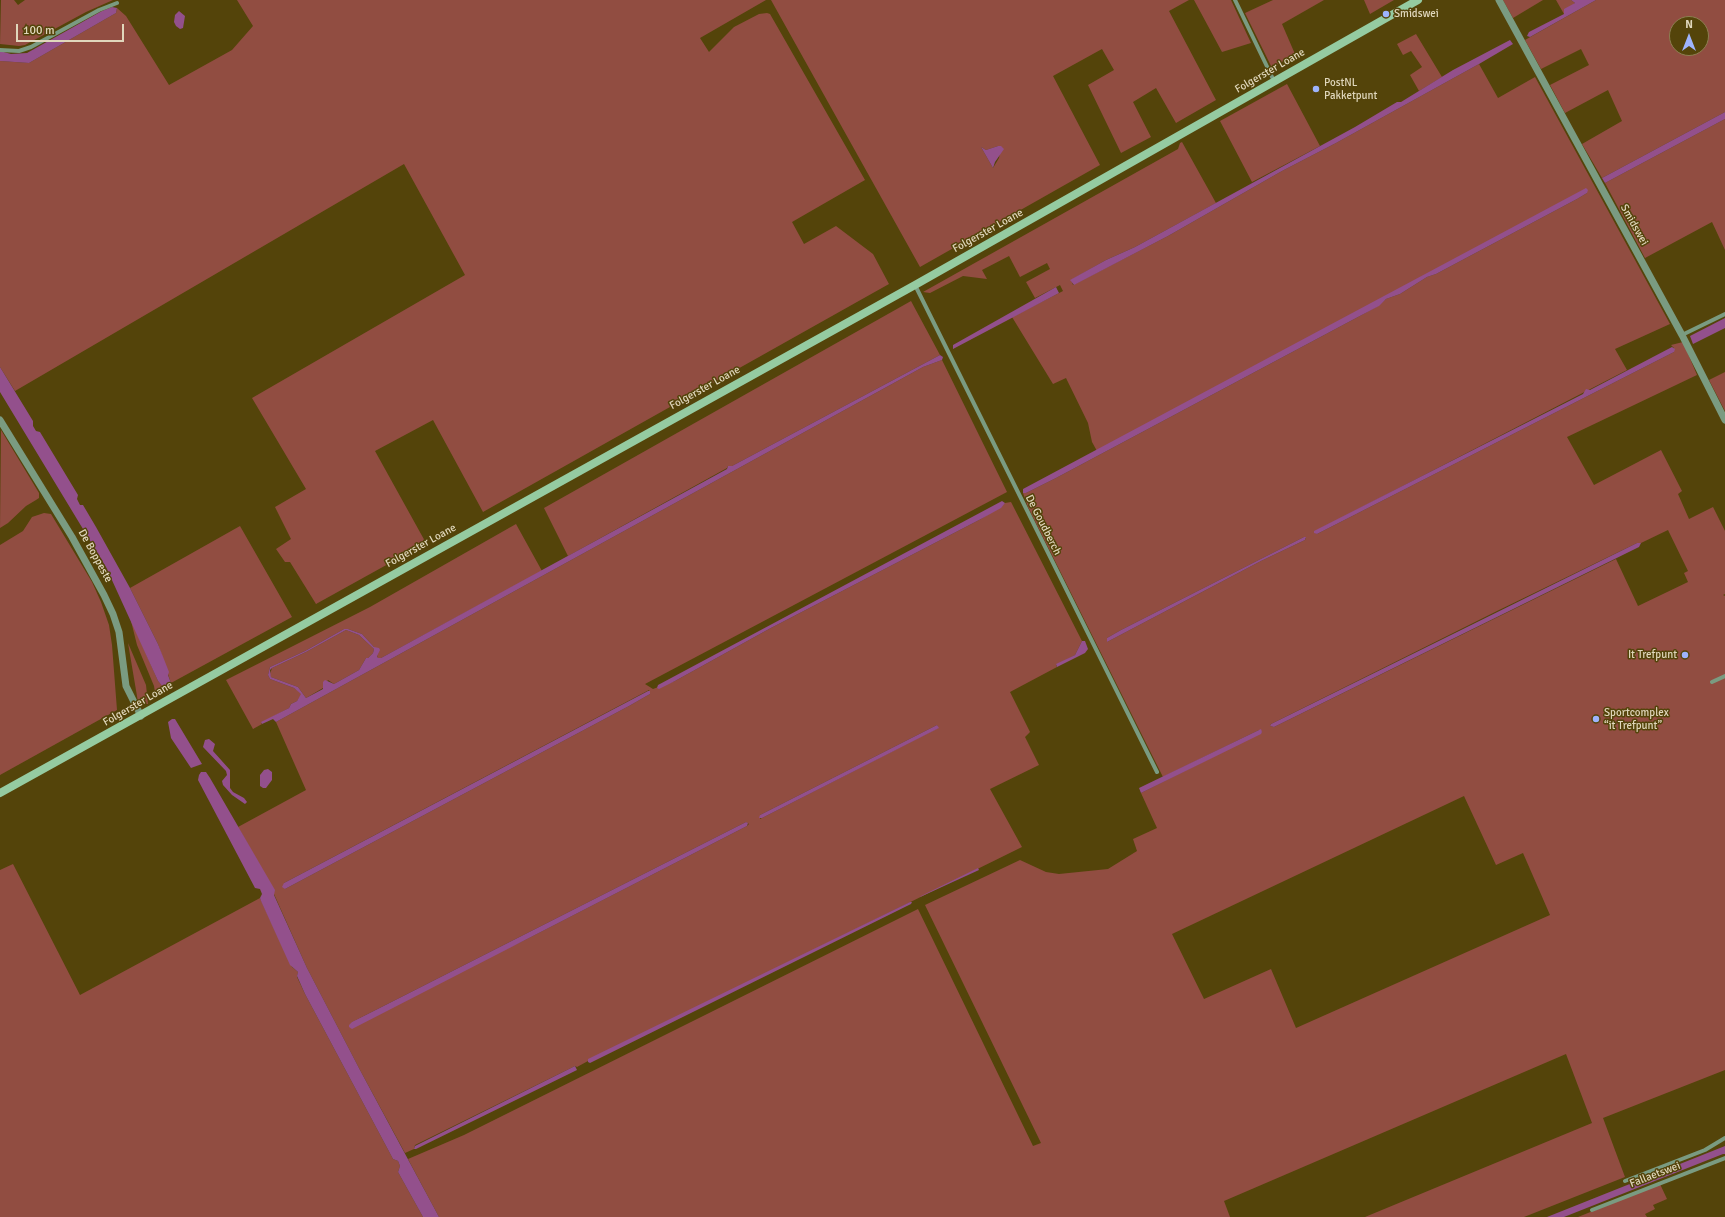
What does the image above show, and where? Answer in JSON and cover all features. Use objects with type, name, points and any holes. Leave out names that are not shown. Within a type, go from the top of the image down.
[{"type":"main road","name":"Folgerster Loane","points":[[0,793],[915,285],[1418,0]]},
{"type":"street","points":[[1235,0],[1274,82]]},
{"type":"street","name":"Smidswei","points":[[1499,0],[1682,335],[1725,420]]},
{"type":"street","points":[[0,50],[19,50],[31,47],[99,10],[117,3]]},
{"type":"street","name":"De Goudberch","points":[[915,285],[1157,772]]},
{"type":"street","points":[[1682,335],[1725,314]]},
{"type":"street","name":"De Boppeste","points":[[0,420],[72,537],[107,602],[119,632],[126,686],[141,716]]},
{"type":"street","points":[[1712,682],[1725,676]]},
{"type":"street","name":"Fallaetswei","points":[[1625,1182],[1705,1150],[1725,1138]]},
{"type":"street","name":"Fallaetswei","points":[[1592,1210],[1725,1158]]},
{"type":"shaded area","points":[[1,0],[14,0],[18,5],[25,0],[113,0],[86,12],[25,45],[19,46],[0,44]]},
{"type":"shaded area","points":[[237,0],[766,0],[700,38],[709,52],[734,27],[759,14],[770,14],[865,180],[792,222],[804,244],[836,226],[873,254],[889,284],[483,512],[433,420],[375,451],[426,543],[316,604],[290,562],[285,562],[276,549],[291,539],[275,507],[306,489],[252,398],[465,275],[404,164],[15,391],[0,367],[0,61],[29,63],[116,13],[117,8],[126,16],[169,85],[232,50],[253,26]]},
{"type":"shaded area","points":[[771,0],[1189,0],[1169,11],[1216,100],[1176,123],[1156,88],[1133,102],[1151,137],[1121,153],[1088,85],[1114,70],[1102,49],[1053,76],[1100,165],[920,267]],"holes":[[[1001,146],[999,158],[993,168],[981,147],[986,150]]]},
{"type":"shaded area","points":[[1194,0],[1231,0],[1251,43],[1222,52]]},
{"type":"shaded area","points":[[1273,0],[1324,0],[1282,24],[1295,54],[1272,68],[1245,13]]},
{"type":"shaded area","points":[[1364,0],[1394,0],[1370,14]]},
{"type":"shaded area","points":[[1503,0],[1543,0],[1513,18]]},
{"type":"shaded area","points":[[1556,0],[1571,0],[1575,3],[1564,14]]},
{"type":"shaded area","points":[[1571,0],[1596,0],[1530,37],[1527,36],[1529,32],[1564,14],[1564,9],[1575,3]]},
{"type":"shaded area","points":[[1596,0],[1725,0],[1725,112],[1602,178],[1582,144],[1622,121],[1608,90],[1565,113],[1550,85],[1589,65],[1581,49],[1541,69],[1525,40]]},
{"type":"shaded area","points":[[112,7],[117,8],[116,13],[29,63],[0,61],[0,51],[11,54],[27,53],[102,11]]},
{"type":"shaded area","points":[[179,11],[185,16],[183,28],[180,29],[174,22],[175,15]]},
{"type":"shaded area","points":[[1416,34],[1442,77],[1419,91],[1410,75],[1422,67],[1411,51],[1403,55],[1397,44]]},
{"type":"shaded area","points":[[1510,40],[1513,44],[1479,64],[1282,171],[1168,236],[1074,285],[1070,280],[1106,260],[1135,247],[1355,127],[1397,102],[1401,102],[1453,70]]},
{"type":"shaded area","points":[[1479,64],[1498,98],[1535,77],[1670,324],[1615,349],[1627,370],[1314,532],[1317,534],[1674,352],[1674,348],[1671,345],[1683,342],[1697,375],[1567,437],[1594,485],[1661,450],[1682,491],[1678,494],[1689,519],[1713,507],[1725,531],[1725,594],[1723,595],[1725,596],[1725,1070],[1603,1118],[1625,1177],[1524,1217],[1365,1217],[1592,1123],[1566,1054],[1224,1201],[1230,1217],[439,1217],[408,1159],[464,1135],[918,909],[1033,1146],[1041,1143],[925,905],[1020,860],[1046,872],[1059,874],[1108,869],[1137,851],[1133,839],[1157,828],[1141,793],[1262,732],[1259,730],[1163,777],[1028,507],[1023,493],[1026,493],[1056,478],[1358,317],[1378,306],[1386,299],[1400,294],[1427,277],[1436,274],[1587,193],[1586,189],[1097,451],[1092,442],[1088,423],[1066,378],[1053,384],[1012,317],[1063,291],[1060,285],[1035,298],[1026,282],[1050,269],[1047,263],[1020,277],[1009,256],[982,270],[987,279],[963,276],[930,293],[923,292],[1178,149],[1180,143],[1182,142],[1216,203],[1135,247],[1106,260],[1071,280],[1073,285],[1168,236],[1282,171]],"holes":[[[1668,530],[1688,571],[1684,573],[1688,582],[1638,606],[1616,559],[1274,727],[1270,726],[1271,724],[1497,611],[1637,543],[1641,543]],[[1304,537],[1306,538],[1305,540],[1261,561],[1107,642],[1107,638],[1121,630]],[[1464,796],[1496,865],[1523,853],[1550,915],[1296,1028],[1271,969],[1204,999],[1172,934]]]},
{"type":"shaded area","points":[[1287,84],[1320,146],[1252,182],[1220,121]]},
{"type":"shaded area","points":[[1725,112],[1725,119],[1605,183],[1602,178]]},
{"type":"shaded area","points":[[1725,119],[1725,250],[1712,222],[1645,258],[1605,183]]},
{"type":"shaded area","points":[[1001,146],[1004,149],[995,162],[993,168],[981,147],[986,150]]},
{"type":"shaded area","points":[[1586,188],[1588,190],[1587,193],[1577,199],[1436,274],[1427,277],[1400,294],[1386,299],[1379,306],[1056,478],[1026,493],[1023,493],[1023,489]]},
{"type":"shaded area","points":[[1056,287],[1059,293],[953,349],[953,345]]},
{"type":"shaded area","points":[[911,301],[940,355],[732,466],[728,466],[727,468],[568,556],[544,508]]},
{"type":"shaded area","points":[[1725,318],[1725,328],[1693,344],[1690,336]]},
{"type":"shaded area","points":[[1672,347],[1675,349],[1674,352],[1317,534],[1314,533],[1314,531],[1583,394],[1586,389],[1590,390]]},
{"type":"shaded area","points":[[940,355],[943,357],[942,360],[923,367],[276,722],[273,719],[262,724],[261,722],[289,708],[291,704],[297,701],[301,694],[294,688],[270,679],[268,675],[270,667],[305,651],[344,629],[362,634],[374,647],[379,648],[380,650],[377,656],[378,658],[381,658],[727,469],[728,466],[732,466]],"holes":[[[346,630],[359,635],[374,649],[373,653],[366,658],[359,670],[334,684],[325,680],[323,682],[323,689],[306,698],[298,687],[271,677],[270,670],[272,668],[306,652]]]},
{"type":"shaded area","points":[[942,360],[1007,492],[645,684],[653,689],[675,681],[769,629],[981,519],[1005,503],[1011,502],[1082,641],[1075,655],[1056,665],[1057,667],[1010,692],[1030,732],[1025,737],[1039,765],[990,789],[1022,847],[577,1067],[575,1066],[415,1145],[414,1149],[405,1153],[307,968],[273,889],[238,827],[306,790],[276,722],[923,367]],"holes":[[[649,690],[650,694],[629,706],[285,889],[284,883]],[[937,725],[938,728],[760,819],[760,815]],[[746,822],[749,824],[525,940],[350,1023]]]},
{"type":"shaded area","points":[[0,367],[33,421],[33,426],[36,431],[40,432],[78,495],[77,499],[80,505],[83,505],[130,588],[158,644],[169,672],[168,675],[171,683],[163,687],[158,681],[106,567],[0,392]]},
{"type":"shaded area","points":[[1725,372],[1725,411],[1709,380]]},
{"type":"shaded area","points":[[1,430],[39,493],[39,498],[26,506],[8,523],[0,528]]},
{"type":"shaded area","points":[[1002,501],[1005,503],[1001,508],[981,519],[769,629],[675,681],[659,689],[657,688],[658,685]]},
{"type":"shaded area","points":[[44,513],[51,514],[92,582],[101,602],[109,625],[112,645],[117,710],[0,775],[0,545],[23,531],[32,517]]},
{"type":"shaded area","points":[[516,524],[542,571],[381,658],[378,658],[374,647],[362,634],[344,629],[305,651],[270,667],[268,675],[270,679],[294,688],[302,694],[297,701],[291,704],[289,708],[253,729],[226,680],[370,607]]},
{"type":"shaded area","points":[[240,526],[292,617],[171,683],[158,644],[130,588]]},
{"type":"shaded area","points":[[1306,537],[1305,540],[1261,561],[1107,642],[1107,638],[1121,630]]},
{"type":"shaded area","points":[[1637,543],[1641,543],[1639,547],[1274,727],[1270,726],[1271,724]]},
{"type":"shaded area","points":[[130,617],[158,681],[163,687],[155,692],[154,686],[137,645]]},
{"type":"shaded area","points":[[346,630],[359,635],[374,649],[373,653],[366,658],[359,670],[334,684],[328,680],[323,688],[306,698],[298,687],[271,677],[270,674],[272,668],[306,652]]},
{"type":"shaded area","points":[[1082,641],[1085,641],[1088,649],[1085,653],[1057,667],[1056,664],[1075,655]]},
{"type":"shaded area","points":[[128,643],[146,685],[148,704],[138,702]]},
{"type":"shaded area","points":[[650,691],[650,694],[629,706],[285,889],[282,887],[284,883]]},
{"type":"shaded area","points":[[175,719],[202,764],[191,768],[171,738],[168,722]]},
{"type":"shaded area","points":[[937,725],[939,728],[762,818],[759,818],[760,815]]},
{"type":"shaded area","points":[[1261,729],[1261,734],[1141,793],[1139,788]]},
{"type":"shaded area","points":[[209,739],[215,744],[213,751],[230,770],[230,788],[233,792],[244,798],[247,802],[245,804],[232,795],[223,785],[222,781],[227,775],[226,771],[203,747],[205,740]]},
{"type":"shaded area","points":[[268,769],[272,772],[272,780],[266,788],[263,788],[260,786],[260,775],[264,770]]},
{"type":"shaded area","points":[[201,772],[206,772],[210,778],[275,890],[274,895],[307,968],[439,1217],[423,1217],[398,1172],[400,1166],[398,1161],[393,1159],[305,994],[297,976],[298,972],[290,965],[261,901],[260,898],[262,894],[260,889],[255,888],[198,780]]},
{"type":"shaded area","points":[[746,822],[748,823],[747,826],[352,1029],[349,1027],[352,1022]]},
{"type":"shaded area","points":[[13,864],[80,995],[260,898],[292,967],[298,972],[297,977],[305,994],[393,1159],[398,1161],[400,1166],[398,1172],[423,1217],[0,1217],[0,870]]},
{"type":"shaded area","points":[[978,868],[979,870],[920,897],[921,896]]},
{"type":"shaded area","points":[[912,902],[911,904],[590,1063],[588,1062],[588,1059]]},
{"type":"shaded area","points":[[575,1066],[577,1070],[414,1149],[415,1146]]},
{"type":"shaded area","points":[[1725,1146],[1725,1154],[1564,1217],[1547,1217]]},
{"type":"shaded area","points":[[1660,1184],[1667,1199],[1653,1205],[1655,1209],[1645,1214],[1647,1217],[1578,1217]]},
{"type":"place","name":"Smidswei","points":[[1386,14]]},
{"type":"place","name":"PostNL Pakketpunt","points":[[1316,89]]},
{"type":"place","name":"It Trefpunt","points":[[1685,655]]},
{"type":"place","name":"Sportcomplex “it Trefpunt”","points":[[1596,719]]}]
